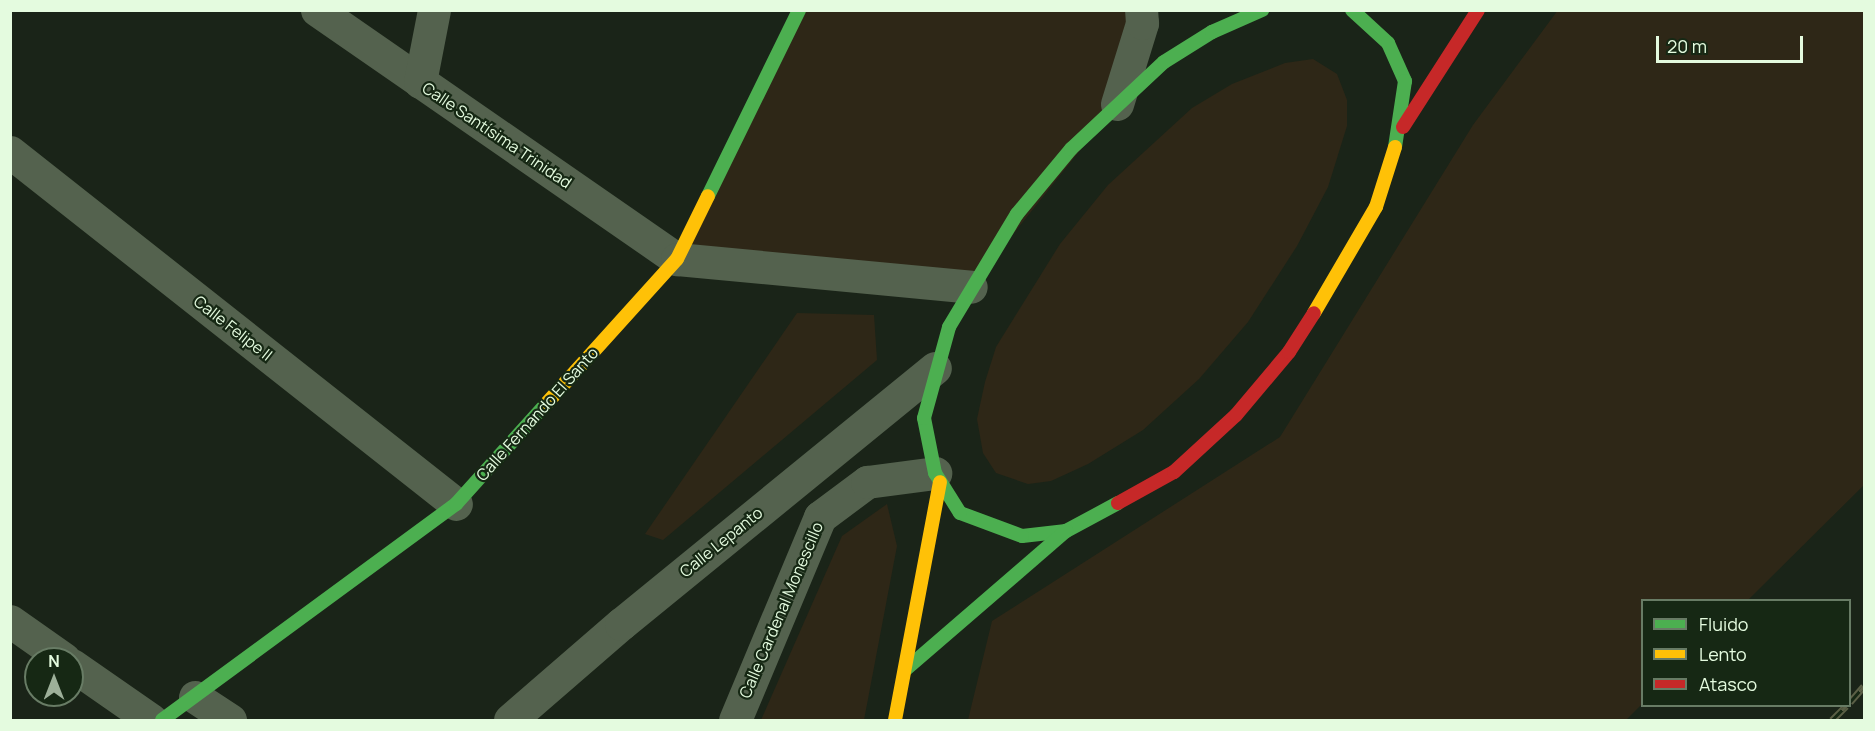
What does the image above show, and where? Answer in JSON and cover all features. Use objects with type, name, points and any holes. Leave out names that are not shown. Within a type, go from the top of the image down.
[{"type":"main road","name":"Calle Fernando El Santo","points":[[162,720],[456,504],[677,259],[799,10]]},
{"type":"main road","points":[[1066,531],[1022,536],[990,526],[960,513],[938,477],[924,418],[935,368],[949,327],[970,287],[1017,214],[1071,148],[1164,62],[1212,32],[1262,10]]},
{"type":"main road","points":[[905,670],[1066,531],[1174,472],[1236,415],[1289,352],[1341,272],[1376,207],[1399,134],[1405,81],[1388,43],[1352,10]]},
{"type":"main road","points":[[1399,134],[1478,10]]},
{"type":"main road","points":[[896,720],[938,477]]},
{"type":"street","name":"Calle Santísima Trinidad","points":[[317,10],[677,259]]},
{"type":"street","points":[[420,82],[434,10]]},
{"type":"street","points":[[1117,104],[1142,23],[1141,10]]},
{"type":"street","name":"Calle Felipe II","points":[[10,152],[456,504]]},
{"type":"street","points":[[677,259],[970,287]]},
{"type":"street","name":"Calle Lepanto","points":[[510,720],[621,624],[935,368]]},
{"type":"street","name":"Calle Cardenal Monescillo","points":[[735,720],[820,517],[867,482],[938,477]]},
{"type":"street","points":[[10,621],[47,647]]},
{"type":"street","points":[[84,673],[151,720]]},
{"type":"street","points":[[195,697],[230,720]]},
{"type":"shaded area","points":[[1558,10],[1864,11],[1864,485],[1749,599],[1641,599],[1641,705],[1626,720],[968,720],[992,621],[1280,437],[1473,125]]},
{"type":"shaded area","points":[[798,11],[1141,11],[1117,104],[971,287],[677,259]]},
{"type":"shaded area","points":[[1313,59],[1337,74],[1347,100],[1347,126],[1328,187],[1297,246],[1248,322],[1199,379],[1143,430],[1088,464],[1051,481],[1028,484],[996,473],[983,453],[977,419],[985,382],[996,347],[1060,244],[1108,185],[1192,108],[1232,84],[1285,63]]},
{"type":"shaded area","points":[[797,313],[874,315],[877,360],[663,540],[645,534]]},
{"type":"shaded area","points":[[887,504],[897,546],[864,720],[761,720],[842,536]]},
{"type":"railway","points":[[1851,701],[1864,686]]},
{"type":"railway","points":[[1832,720],[1845,707]]},
{"type":"traffic: fast","points":[[708,196],[799,10]]},
{"type":"traffic: fast","points":[[1118,503],[1066,531],[1022,536],[960,513],[935,473],[924,418],[949,327],[1017,214],[1071,149],[1164,62],[1212,32],[1262,10]]},
{"type":"traffic: fast","points":[[1352,10],[1388,43],[1405,81],[1395,147]]},
{"type":"traffic: fast","points":[[162,720],[456,504],[546,404]]},
{"type":"traffic: fast","points":[[905,670],[1066,531]]},
{"type":"traffic: slow","points":[[1314,313],[1376,207],[1395,147]]},
{"type":"traffic: slow","points":[[546,404],[677,259],[708,196]]},
{"type":"traffic: slow","points":[[895,720],[940,482]]},
{"type":"traffic: jam","points":[[1403,127],[1478,10]]},
{"type":"traffic: jam","points":[[1118,503],[1174,472],[1236,415],[1289,352],[1314,313]]}]
